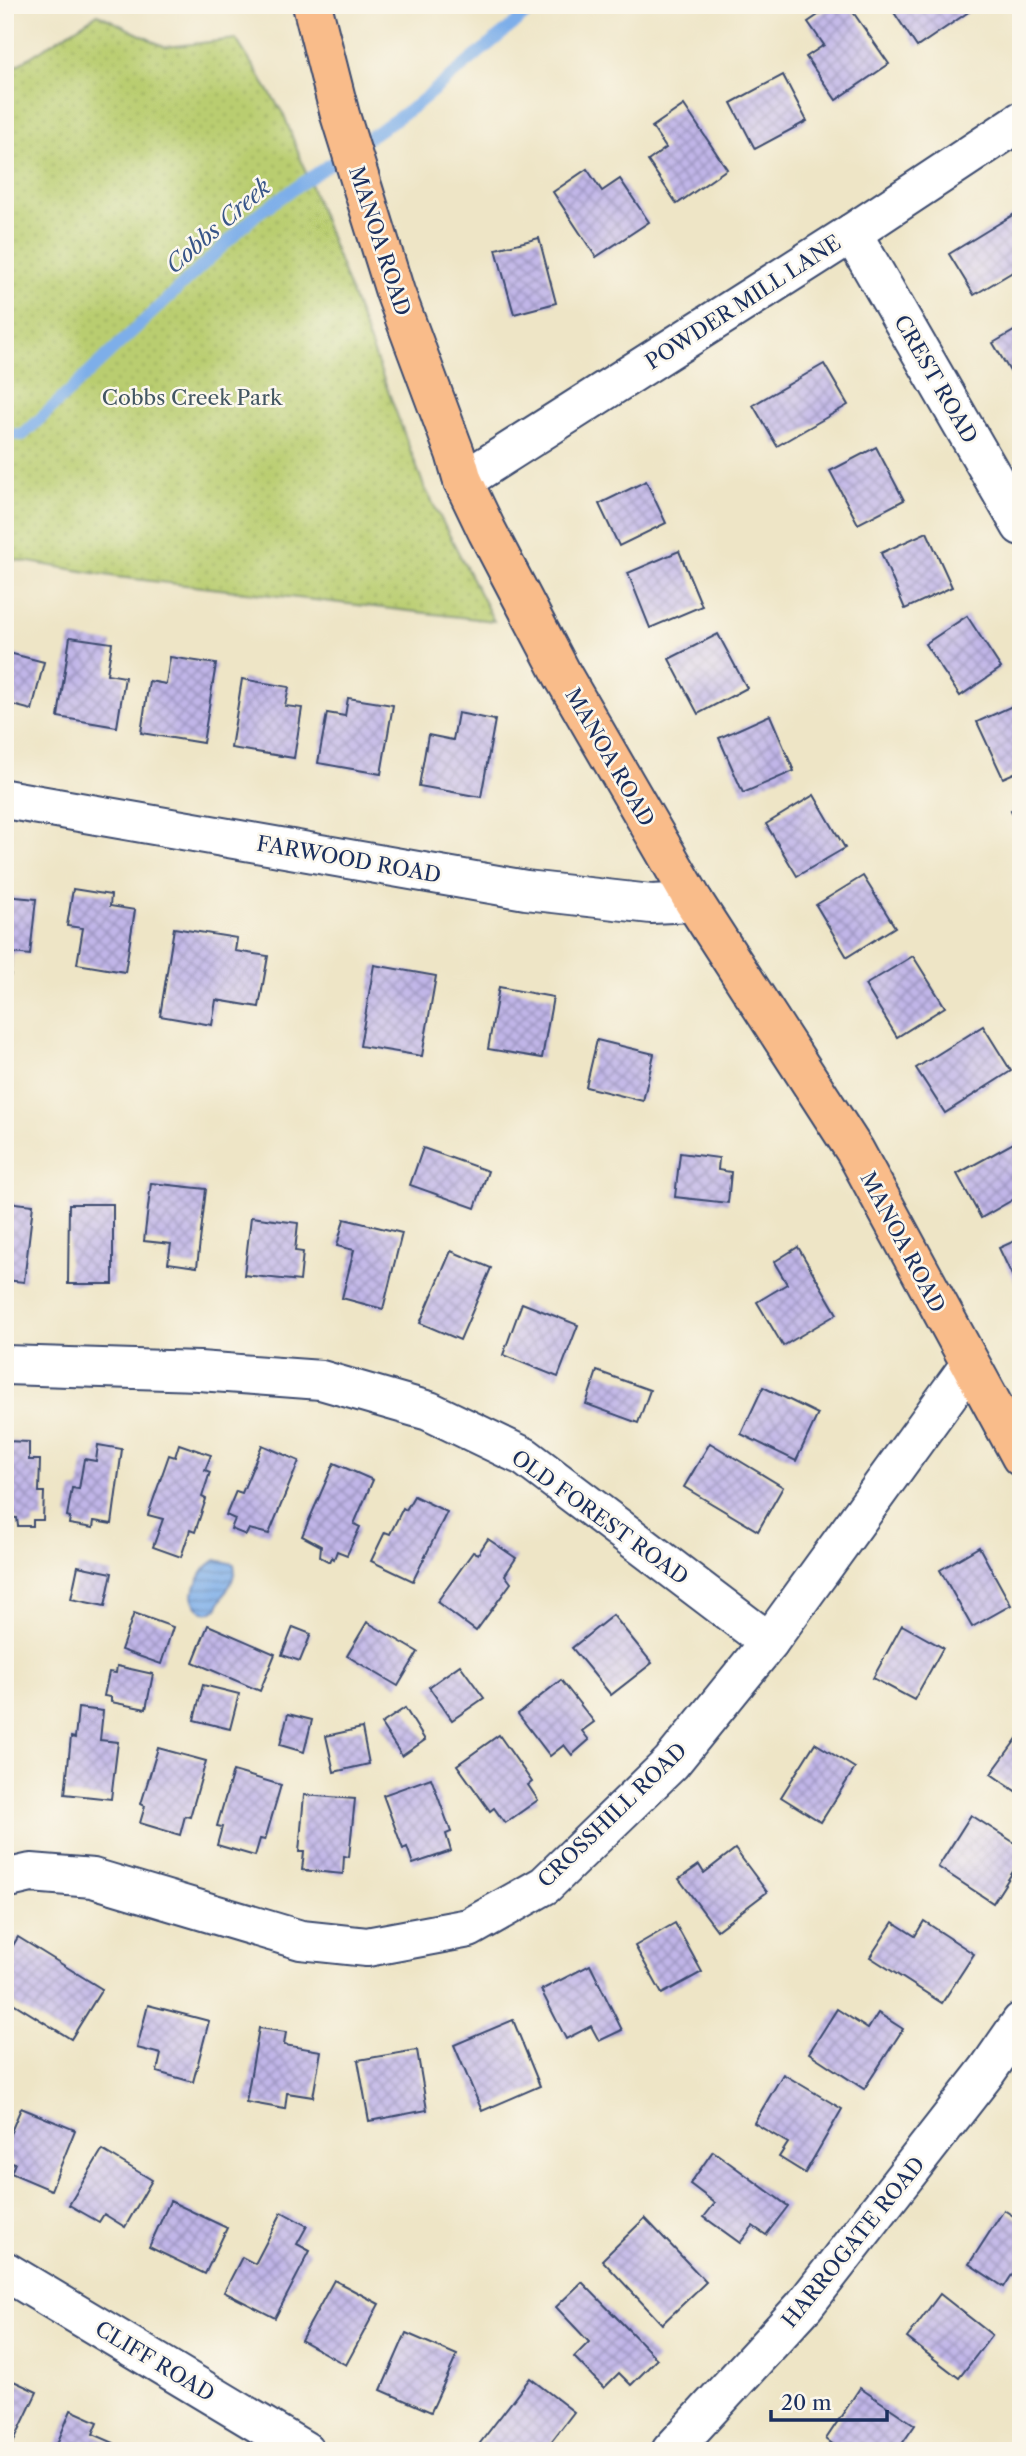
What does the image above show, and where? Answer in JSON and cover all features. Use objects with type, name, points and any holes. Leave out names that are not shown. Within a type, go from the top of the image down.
[{"type":"main road","name":"MANOA ROAD","points":[[312,5],[340,116],[395,292],[463,481],[487,531],[564,676],[694,902],[855,1151],[969,1366],[1021,1457]]},
{"type":"street","name":"POWDER MILL LANE","points":[[463,481],[852,233],[1021,121]]},
{"type":"street","name":"CREST ROAD","points":[[852,233],[1021,526]]},
{"type":"street","name":"FARWOOD ROAD","points":[[5,799],[526,890],[651,904],[694,902]]},
{"type":"street","name":"OLD FOREST ROAD","points":[[5,1365],[199,1371],[321,1380],[429,1412],[525,1457],[769,1642]]},
{"type":"street","name":"CROSSHILL ROAD","points":[[5,1878],[31,1873],[93,1878],[301,1940],[367,1947],[469,1928],[545,1885],[671,1763],[769,1642],[969,1366]]},
{"type":"street","name":"HARROGATE ROAD","points":[[671,2451],[804,2306],[987,2071],[1021,2022]]},
{"type":"street","name":"CLIFF ROAD","points":[[5,2271],[305,2451]]},
{"type":"green space","name":"Cobbs Creek Park","points":[[98,14],[165,47],[236,39],[284,115],[424,486],[494,621],[117,577],[5,558],[5,73]]},
{"type":"water","points":[[216,1560],[234,1564],[235,1571],[217,1608],[204,1612],[195,1604],[192,1595],[204,1570]]},
{"type":"building","points":[[833,5],[848,5],[889,64],[836,100],[806,57],[824,45],[808,22]]},
{"type":"building","points":[[889,5],[966,5],[970,11],[917,47]]},
{"type":"building","points":[[783,75],[807,121],[755,149],[731,103]]},
{"type":"building","points":[[684,105],[727,169],[677,204],[648,161],[666,148],[652,127]]},
{"type":"building","points":[[587,169],[602,191],[620,179],[649,222],[596,257],[553,192]]},
{"type":"building","points":[[1021,210],[1021,267],[974,295],[949,254]]},
{"type":"building","points":[[539,238],[556,303],[514,314],[496,249]]},
{"type":"building","points":[[1021,327],[1021,381],[1017,383],[993,343]]},
{"type":"building","points":[[824,364],[848,405],[777,446],[753,405]]},
{"type":"building","points":[[876,447],[904,500],[858,524],[830,471]]},
{"type":"building","points":[[646,481],[666,523],[619,546],[599,504]]},
{"type":"building","points":[[927,532],[952,587],[905,609],[881,553]]},
{"type":"building","points":[[679,551],[702,606],[650,628],[628,573]]},
{"type":"building","points":[[967,616],[1001,668],[960,696],[925,644]]},
{"type":"building","points":[[718,634],[747,688],[698,714],[669,659]]},
{"type":"building","points":[[70,637],[112,643],[107,674],[125,677],[117,727],[58,717]]},
{"type":"building","points":[[5,652],[44,662],[32,710],[5,703]]},
{"type":"building","points":[[170,657],[216,664],[203,743],[141,733],[149,681],[166,684]]},
{"type":"building","points":[[242,679],[289,687],[285,706],[302,708],[294,758],[231,748]]},
{"type":"building","points":[[348,698],[393,705],[381,774],[318,763],[327,713],[345,716]]},
{"type":"building","points":[[1021,702],[1021,770],[1003,778],[977,722]]},
{"type":"building","points":[[458,713],[495,720],[481,797],[419,786],[428,735],[453,740]]},
{"type":"building","points":[[770,715],[794,771],[743,793],[719,738]]},
{"type":"building","points":[[814,795],[845,848],[797,876],[766,824]]},
{"type":"building","points":[[1021,806],[1021,834],[1011,810]]},
{"type":"building","points":[[863,876],[895,927],[847,957],[816,905]]},
{"type":"building","points":[[73,889],[111,895],[110,906],[135,910],[125,972],[77,964],[83,928],[67,926]]},
{"type":"building","points":[[5,896],[36,899],[30,955],[13,953],[7,1003]]},
{"type":"building","points":[[174,928],[237,938],[235,951],[268,956],[259,1007],[216,1000],[212,1025],[160,1016]]},
{"type":"building","points":[[913,956],[945,1007],[897,1037],[865,985]]},
{"type":"building","points":[[374,965],[436,976],[422,1056],[360,1046]]},
{"type":"building","points":[[499,987],[553,997],[542,1058],[488,1049]]},
{"type":"building","points":[[983,1026],[1011,1071],[945,1113],[916,1068]]},
{"type":"building","points":[[597,1040],[654,1054],[643,1101],[586,1087]]},
{"type":"building","points":[[1017,1141],[1021,1147],[1021,1195],[981,1218],[957,1174]]},
{"type":"building","points":[[423,1148],[488,1171],[475,1208],[410,1185]]},
{"type":"building","points":[[680,1153],[719,1158],[718,1170],[731,1172],[728,1203],[675,1197]]},
{"type":"building","points":[[151,1183],[206,1189],[197,1267],[168,1263],[171,1244],[144,1241]]},
{"type":"building","points":[[5,1202],[33,1205],[24,1282],[5,1280]]},
{"type":"building","points":[[69,1204],[113,1204],[113,1284],[68,1284]]},
{"type":"building","points":[[251,1217],[298,1223],[295,1251],[303,1252],[300,1281],[244,1275]]},
{"type":"building","points":[[344,1219],[402,1233],[383,1309],[342,1298],[354,1250],[337,1246]]},
{"type":"building","points":[[1021,1238],[1021,1294],[999,1248]]},
{"type":"building","points":[[798,1247],[837,1314],[783,1346],[757,1302],[787,1284],[774,1262]]},
{"type":"building","points":[[451,1251],[491,1268],[460,1340],[420,1323]]},
{"type":"building","points":[[522,1303],[578,1325],[558,1377],[503,1355]]},
{"type":"building","points":[[597,1371],[650,1390],[638,1423],[586,1404]]},
{"type":"building","points":[[763,1387],[818,1414],[796,1461],[741,1434]]},
{"type":"building","points":[[5,1441],[29,1442],[29,1460],[40,1460],[39,1492],[44,1492],[43,1520],[33,1520],[33,1526],[18,1526],[17,1518],[5,1517]]},
{"type":"building","points":[[710,1443],[783,1487],[758,1531],[684,1487]]},
{"type":"building","points":[[179,1444],[211,1455],[205,1470],[210,1472],[202,1497],[206,1499],[195,1532],[190,1530],[181,1557],[153,1547],[163,1519],[148,1515],[169,1455],[175,1457]]},
{"type":"building","points":[[98,1445],[122,1449],[112,1524],[94,1521],[93,1528],[69,1524],[70,1517],[67,1516],[72,1488],[79,1489],[84,1459],[96,1461]]},
{"type":"building","points":[[262,1445],[299,1461],[269,1534],[249,1529],[246,1535],[231,1529],[235,1519],[226,1515],[236,1491],[242,1493]]},
{"type":"building","points":[[334,1463],[373,1480],[354,1524],[360,1527],[347,1555],[337,1551],[330,1562],[320,1557],[321,1546],[302,1536]]},
{"type":"building","points":[[414,1496],[447,1512],[413,1581],[371,1561],[385,1532],[390,1534],[403,1508],[406,1510]]},
{"type":"building","points":[[488,1539],[516,1558],[505,1575],[511,1583],[476,1631],[437,1602],[473,1552],[478,1554]]},
{"type":"building","points":[[979,1547],[1011,1605],[972,1627],[940,1570]]},
{"type":"building","points":[[78,1566],[112,1573],[105,1606],[71,1599]]},
{"type":"building","points":[[134,1613],[173,1627],[161,1664],[121,1650]]},
{"type":"building","points":[[613,1615],[652,1663],[611,1695],[572,1648]]},
{"type":"building","points":[[367,1622],[418,1652],[398,1686],[347,1656]]},
{"type":"building","points":[[208,1625],[275,1654],[260,1691],[193,1662]]},
{"type":"building","points":[[902,1625],[943,1648],[914,1700],[873,1678]]},
{"type":"building","points":[[293,1627],[311,1634],[300,1661],[282,1655]]},
{"type":"building","points":[[460,1665],[484,1698],[452,1720],[429,1687]]},
{"type":"building","points":[[117,1666],[153,1674],[146,1709],[111,1702],[111,1697],[104,1696],[109,1672],[116,1673]]},
{"type":"building","points":[[561,1680],[594,1722],[582,1731],[589,1740],[572,1755],[564,1745],[550,1756],[518,1714]]},
{"type":"building","points":[[203,1685],[239,1694],[230,1729],[194,1720]]},
{"type":"building","points":[[78,1708],[103,1711],[100,1740],[118,1742],[111,1799],[65,1794],[71,1737],[75,1738]]},
{"type":"building","points":[[405,1708],[425,1740],[402,1756],[381,1724]]},
{"type":"building","points":[[288,1714],[312,1720],[304,1752],[280,1745]]},
{"type":"building","points":[[362,1728],[369,1764],[334,1772],[326,1736]]},
{"type":"building","points":[[1021,1733],[1021,1795],[991,1774]]},
{"type":"building","points":[[499,1735],[532,1782],[528,1785],[538,1800],[505,1823],[494,1808],[490,1811],[457,1765]]},
{"type":"building","points":[[815,1743],[855,1768],[821,1822],[781,1797]]},
{"type":"building","points":[[158,1748],[206,1761],[190,1817],[185,1816],[180,1835],[140,1823],[145,1806],[141,1804]]},
{"type":"building","points":[[233,1771],[281,1785],[265,1840],[260,1839],[255,1856],[217,1845],[222,1827],[217,1826]]},
{"type":"building","points":[[431,1778],[451,1832],[446,1834],[451,1851],[413,1864],[407,1847],[403,1849],[383,1795]]},
{"type":"building","points":[[304,1795],[355,1799],[349,1857],[344,1856],[343,1874],[302,1870],[304,1852],[299,1852]]},
{"type":"building","points":[[971,1815],[1021,1847],[1021,1859],[993,1903],[938,1867]]},
{"type":"building","points":[[735,1849],[767,1892],[717,1930],[679,1879],[699,1865],[704,1873]]},
{"type":"building","points":[[924,1921],[974,1954],[942,2003],[870,1957],[893,1922],[915,1936]]},
{"type":"building","points":[[675,1923],[702,1972],[662,1994],[635,1946]]},
{"type":"building","points":[[18,1937],[102,1989],[71,2039],[5,1998],[5,1959]]},
{"type":"building","points":[[590,1965],[622,2030],[599,2041],[591,2026],[566,2039],[541,1990]]},
{"type":"building","points":[[148,2005],[209,2021],[193,2082],[157,2072],[161,2054],[137,2048]]},
{"type":"building","points":[[837,2009],[868,2029],[878,2013],[903,2029],[864,2089],[809,2053]]},
{"type":"building","points":[[513,2020],[540,2086],[482,2111],[454,2045]]},
{"type":"building","points":[[259,2028],[286,2032],[284,2045],[321,2051],[313,2097],[287,2093],[285,2109],[246,2102]]},
{"type":"building","points":[[417,2050],[427,2110],[369,2121],[358,2060]]},
{"type":"building","points":[[783,2074],[842,2109],[805,2173],[779,2157],[788,2143],[754,2123]]},
{"type":"building","points":[[21,2108],[75,2130],[51,2190],[11,2173],[15,2163],[5,2160],[5,2146]]},
{"type":"building","points":[[102,2150],[152,2180],[125,2227],[104,2214],[99,2222],[69,2205]]},
{"type":"building","points":[[713,2151],[788,2206],[766,2235],[753,2226],[740,2243],[704,2217],[715,2203],[690,2184]]},
{"type":"building","points":[[170,2201],[227,2228],[205,2274],[149,2247]]},
{"type":"building","points":[[1004,2210],[1021,2221],[1021,2274],[1015,2270],[1004,2287],[969,2264]]},
{"type":"building","points":[[282,2212],[307,2226],[297,2244],[310,2251],[275,2318],[224,2292],[242,2257],[255,2264]]},
{"type":"building","points":[[645,2218],[706,2282],[662,2324],[602,2260]]},
{"type":"building","points":[[334,2280],[379,2304],[346,2365],[301,2340]]},
{"type":"building","points":[[582,2282],[657,2359],[631,2385],[619,2373],[604,2388],[574,2357],[589,2342],[556,2307]]},
{"type":"building","points":[[940,2294],[992,2335],[959,2378],[907,2338]]},
{"type":"building","points":[[406,2333],[457,2355],[431,2412],[381,2390]]},
{"type":"building","points":[[5,2377],[37,2392],[9,2451],[5,2451]]},
{"type":"building","points":[[530,2378],[574,2412],[544,2451],[482,2451],[477,2447]]},
{"type":"building","points":[[860,2388],[915,2425],[897,2451],[842,2451],[826,2439]]},
{"type":"building","points":[[71,2410],[98,2422],[93,2434],[114,2443],[111,2451],[54,2451]]},
{"type":"waterway","name":"Cobbs Creek","points":[[5,434],[23,435],[257,214],[415,106],[537,5]]}]
